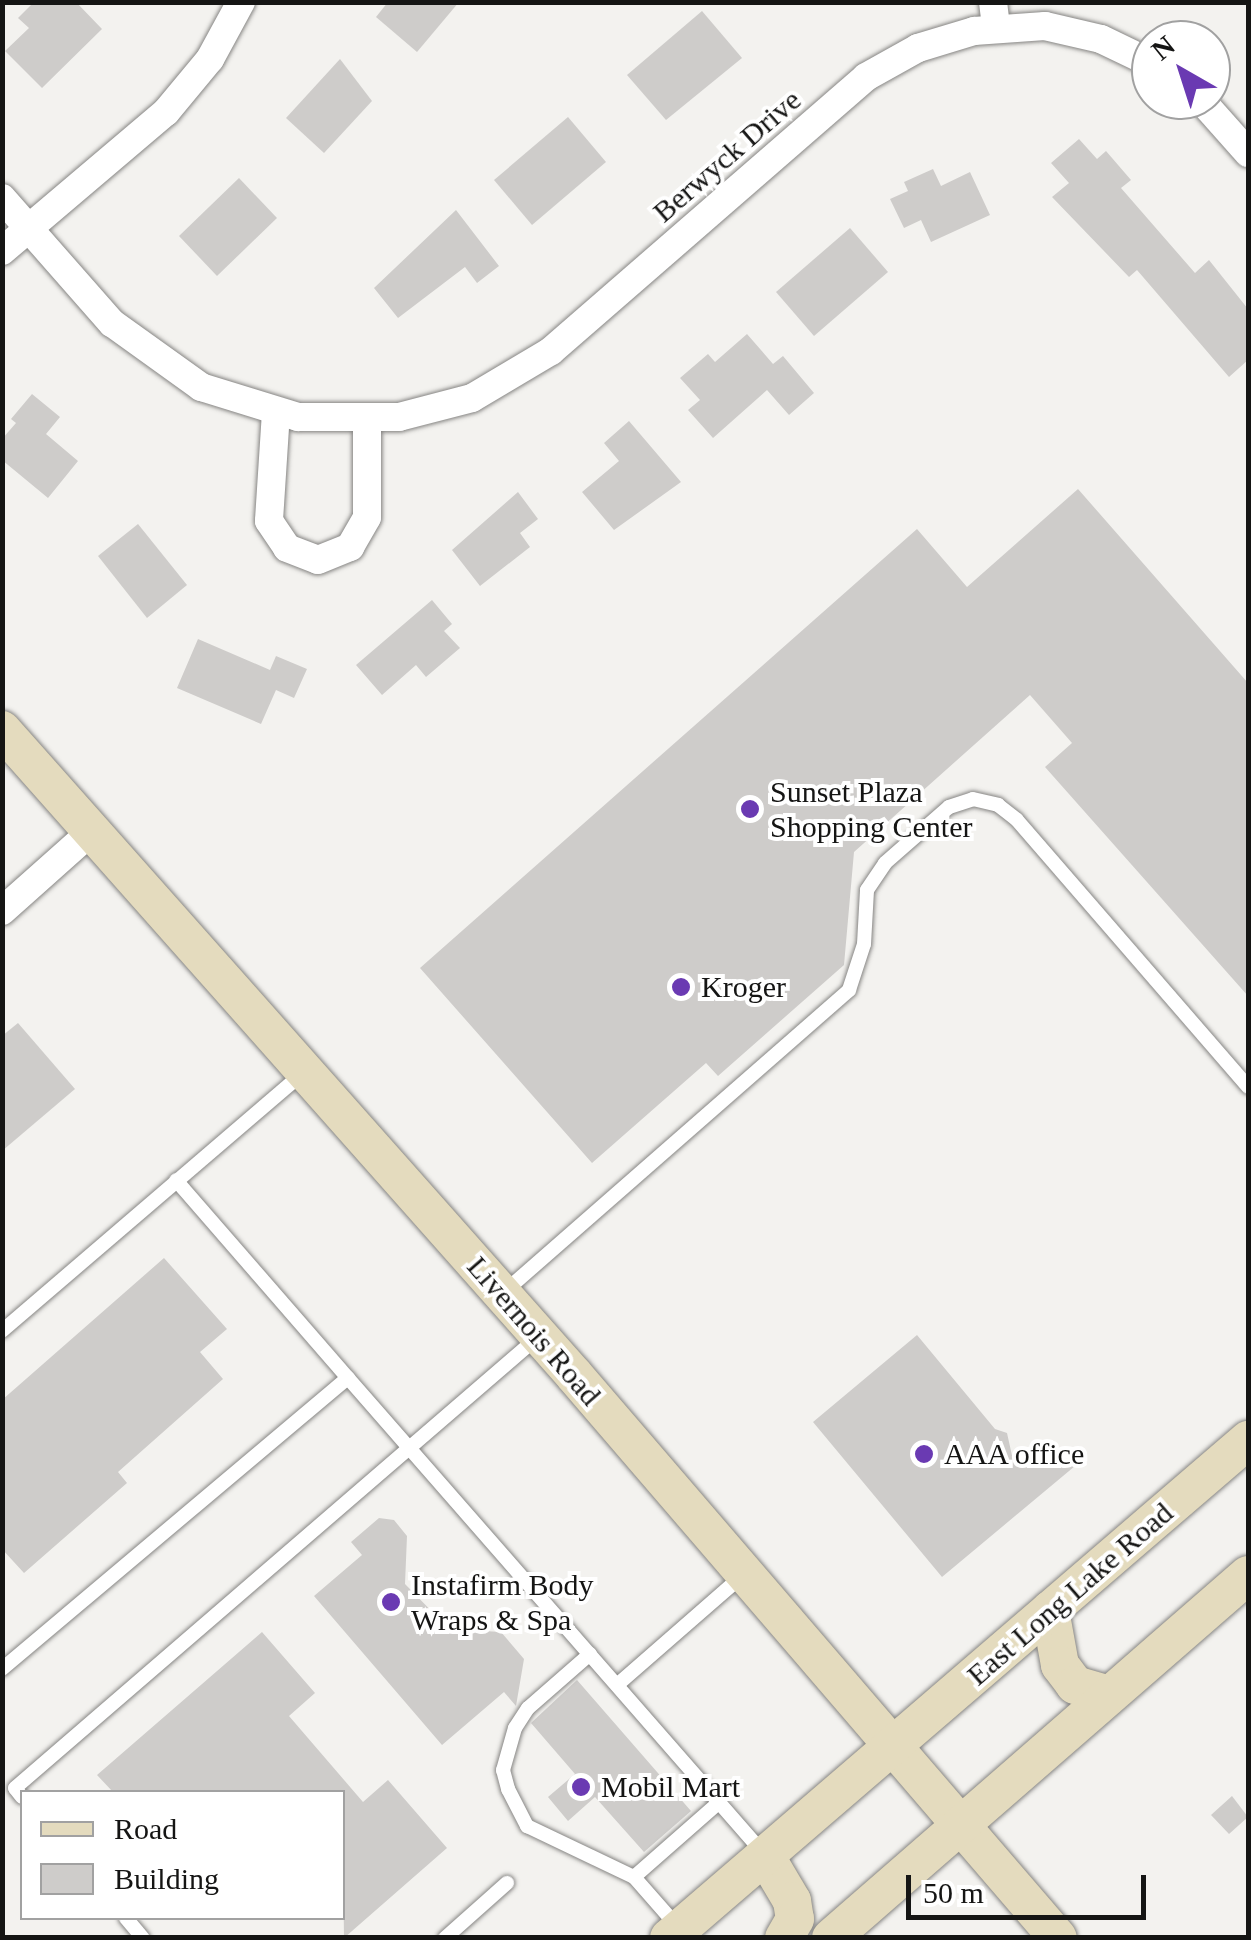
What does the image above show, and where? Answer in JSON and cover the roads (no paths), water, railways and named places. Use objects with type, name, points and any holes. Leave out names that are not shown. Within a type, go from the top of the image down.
[{"type":"main road","name":"Livernois Road","points":[[2,730],[539,1336],[1058,1938]]},
{"type":"main road","name":"East Long Lake Road","points":[[674,1933],[894,1749],[1248,1440]]},
{"type":"main road","points":[[831,1938],[1248,1575]]},
{"type":"main road","points":[[1050,1610],[1060,1665],[1075,1685],[1109,1695]]},
{"type":"main road","points":[[766,1858],[792,1900],[794,1919],[784,1938]]},
{"type":"street","points":[[2,251],[188,88],[241,2]]},
{"type":"street","name":"Berwyck Drive","points":[[2,198],[146,354],[202,387],[276,412],[367,420],[436,409],[513,377],[566,339],[866,77],[918,48],[994,15],[1074,31],[1131,55]]},
{"type":"street","points":[[1219,120],[1248,153]]},
{"type":"street","points":[[276,412],[270,521],[287,548],[318,560],[350,547],[367,517],[367,420]]},
{"type":"street","points":[[2,911],[93,830]]},
{"type":"lane","points":[[502,1294],[849,990],[864,944],[867,890],[885,864],[950,807],[973,799],[998,805],[1017,820],[1248,1087]]},
{"type":"lane","points":[[2,1331],[304,1072]]},
{"type":"lane","points":[[176,1180],[766,1858]]},
{"type":"lane","points":[[20,1794],[15,1788],[539,1336]]},
{"type":"lane","points":[[2,1669],[348,1378]]},
{"type":"lane","points":[[617,1685],[742,1575]]},
{"type":"lane","points":[[590,1654],[528,1708],[503,1770],[527,1826],[634,1877],[674,1933]]},
{"type":"lane","points":[[634,1877],[716,1804]]},
{"type":"lane","points":[[446,1938],[507,1883]]},
{"type":"place","name":"Sunset Plaza Shopping Center","points":[[750,809]]},
{"type":"place","name":"Kroger","points":[[681,987]]},
{"type":"place","name":"AAA office","points":[[924,1454]]},
{"type":"place","name":"Instafirm Body Wraps & Spa","points":[[391,1602]]},
{"type":"place","name":"Mobil Mart","points":[[581,1787]]}]
